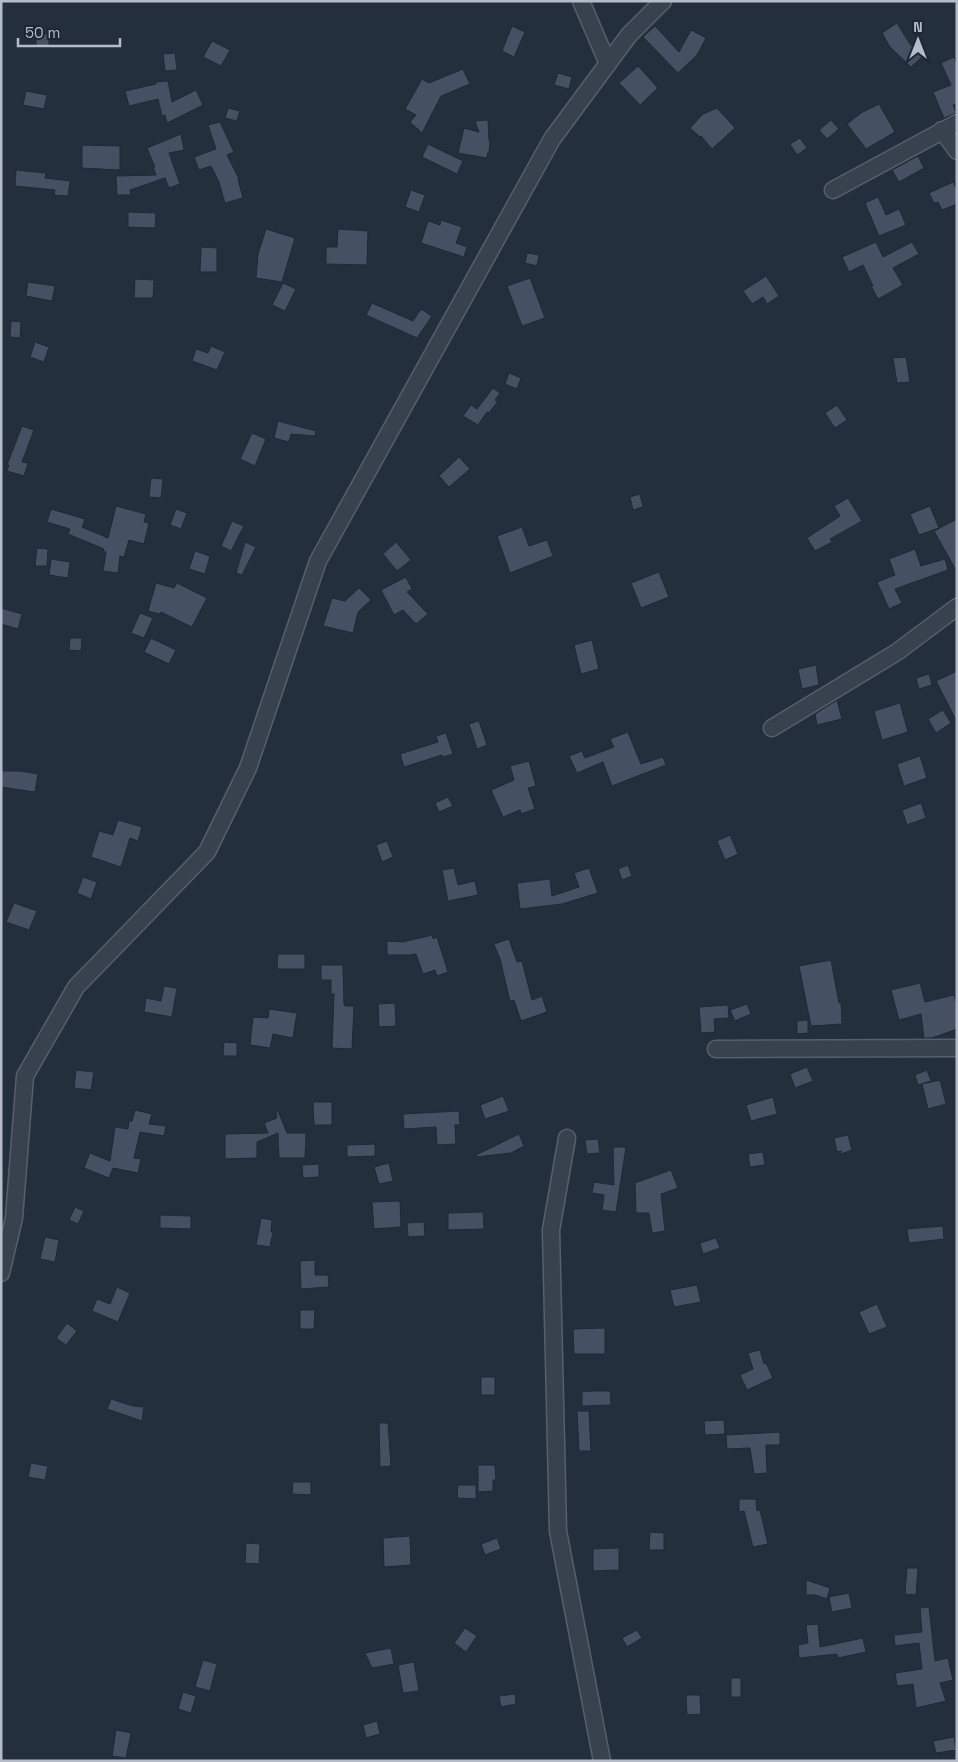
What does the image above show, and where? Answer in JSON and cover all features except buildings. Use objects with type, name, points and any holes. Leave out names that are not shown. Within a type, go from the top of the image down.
[{"type":"street","points":[[582,1],[608,64]]},
{"type":"street","points":[[1,1273],[14,1218],[25,1076],[76,987],[207,852],[248,768],[318,561],[552,139],[629,35],[663,1]]},
{"type":"street","points":[[833,190],[949,126],[957,151]]},
{"type":"street","points":[[772,728],[897,652],[957,607]]},
{"type":"street","points":[[716,1049],[957,1048]]},
{"type":"street","points":[[567,1138],[552,1230],[558,1531],[602,1761]]}]
